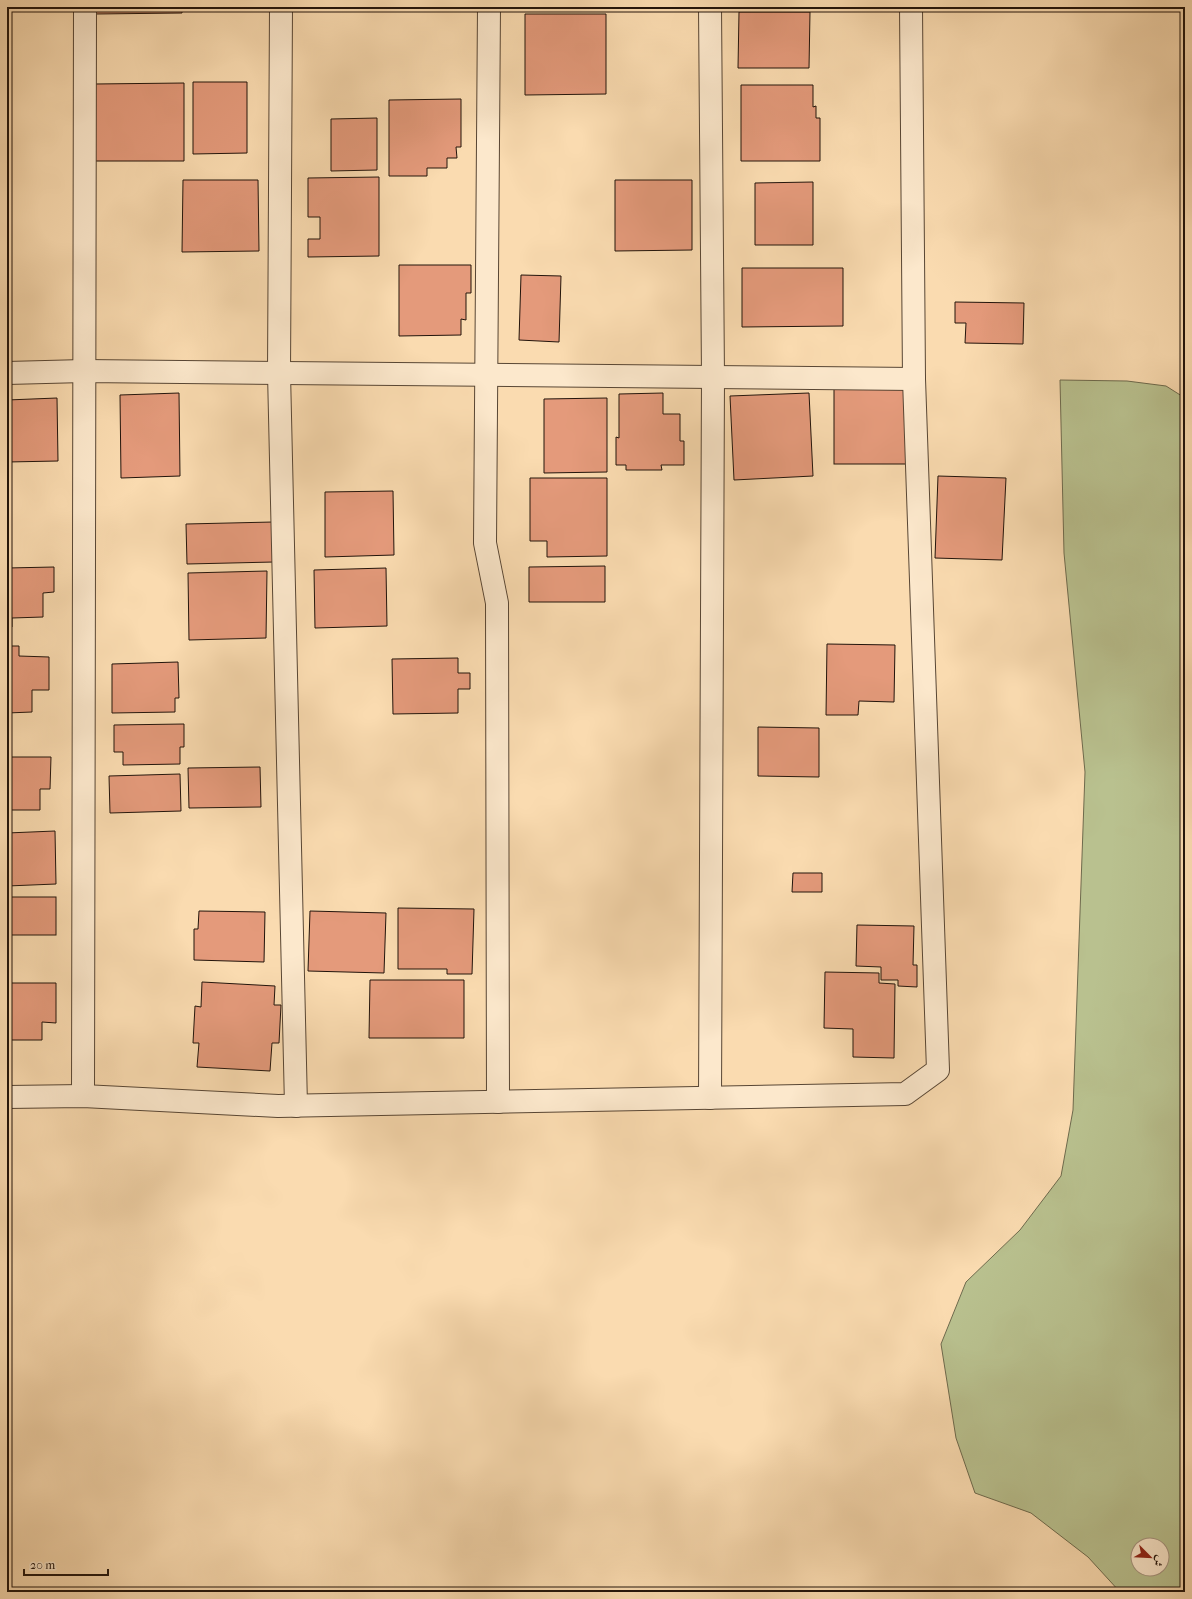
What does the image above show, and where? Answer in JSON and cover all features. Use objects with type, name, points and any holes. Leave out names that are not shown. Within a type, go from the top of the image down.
[{"type":"street","points":[[83,1096],[85,7]]},
{"type":"street","points":[[281,7],[279,373],[296,1106]]},
{"type":"street","points":[[489,7],[485,375],[485,543],[497,603],[498,1102]]},
{"type":"street","points":[[710,7],[713,377],[710,1098]]},
{"type":"street","points":[[7,1097],[83,1096],[296,1106],[905,1094],[938,1070],[914,379],[911,7]]},
{"type":"street","points":[[7,373],[84,371],[914,379]]},
{"type":"green space","points":[[1060,380],[1127,381],[1166,386],[1185,398],[1185,1577],[1179,1592],[1120,1592],[1088,1557],[1031,1513],[975,1493],[956,1438],[941,1344],[966,1282],[1020,1230],[1061,1176],[1073,1110],[1085,772],[1064,553]]},
{"type":"building","points":[[95,7],[182,7],[182,13],[95,14]]},
{"type":"building","points":[[386,7],[466,7],[386,8]]},
{"type":"building","points":[[739,12],[810,12],[809,68],[738,68]]},
{"type":"building","points":[[525,14],[606,14],[606,94],[525,95]]},
{"type":"building","points":[[193,82],[247,82],[247,153],[193,154]]},
{"type":"building","points":[[184,83],[184,161],[95,161],[95,84]]},
{"type":"building","points":[[741,85],[813,85],[813,107],[816,106],[816,118],[820,118],[820,161],[741,161]]},
{"type":"building","points":[[461,99],[461,147],[456,147],[457,158],[447,158],[447,168],[427,168],[427,176],[389,176],[389,100]]},
{"type":"building","points":[[377,118],[377,170],[331,171],[331,119]]},
{"type":"building","points":[[379,177],[379,256],[308,257],[308,239],[320,239],[320,217],[308,217],[308,178]]},
{"type":"building","points":[[183,180],[258,180],[259,251],[182,252]]},
{"type":"building","points":[[615,180],[692,180],[692,250],[615,251]]},
{"type":"building","points":[[813,182],[813,245],[755,245],[755,183]]},
{"type":"building","points":[[399,265],[471,265],[471,293],[466,293],[466,320],[461,319],[461,335],[399,336]]},
{"type":"building","points":[[742,268],[843,268],[843,326],[742,327]]},
{"type":"building","points":[[521,275],[561,276],[559,342],[519,340]]},
{"type":"building","points":[[955,302],[1024,303],[1023,344],[965,343],[966,323],[955,323]]},
{"type":"building","points":[[834,386],[910,386],[910,464],[834,464]]},
{"type":"building","points":[[179,393],[180,476],[121,478],[120,395]]},
{"type":"building","points":[[663,393],[663,414],[680,414],[680,441],[684,441],[684,465],[661,465],[662,470],[626,470],[626,465],[616,465],[616,437],[619,438],[619,394]]},
{"type":"building","points":[[809,393],[813,476],[734,480],[730,396]]},
{"type":"building","points":[[57,398],[58,461],[7,462],[7,400]]},
{"type":"building","points":[[607,398],[607,472],[544,473],[544,399]]},
{"type":"building","points":[[938,476],[1006,478],[1002,560],[935,558]]},
{"type":"building","points":[[530,478],[607,478],[607,556],[547,557],[547,541],[530,541]]},
{"type":"building","points":[[393,491],[394,555],[325,557],[325,492]]},
{"type":"building","points":[[273,522],[274,562],[187,564],[186,524]]},
{"type":"building","points":[[605,566],[605,602],[529,602],[529,567]]},
{"type":"building","points":[[54,567],[54,592],[43,593],[43,617],[12,618],[12,627],[7,627],[7,568]]},
{"type":"building","points":[[386,568],[387,626],[315,628],[314,570]]},
{"type":"building","points":[[267,571],[266,638],[189,640],[188,573]]},
{"type":"building","points":[[827,644],[895,645],[894,702],[859,701],[858,715],[826,715]]},
{"type":"building","points":[[7,646],[19,646],[19,656],[49,657],[49,690],[32,690],[32,712],[7,713]]},
{"type":"building","points":[[458,658],[458,673],[470,673],[470,689],[458,689],[458,713],[393,714],[392,659]]},
{"type":"building","points":[[178,662],[179,698],[175,698],[175,712],[112,713],[112,664]]},
{"type":"building","points":[[184,724],[184,747],[180,747],[180,764],[123,765],[123,752],[114,752],[114,725]]},
{"type":"building","points":[[758,727],[819,728],[819,777],[758,776]]},
{"type":"building","points":[[7,757],[51,757],[50,789],[40,789],[40,810],[7,810]]},
{"type":"building","points":[[260,767],[261,807],[189,808],[188,768]]},
{"type":"building","points":[[180,774],[181,811],[110,813],[109,776]]},
{"type":"building","points":[[55,831],[56,884],[7,886],[7,833]]},
{"type":"building","points":[[793,873],[822,873],[822,892],[792,892]]},
{"type":"building","points":[[7,897],[56,897],[56,935],[7,935]]},
{"type":"building","points":[[398,908],[474,909],[472,974],[447,974],[447,969],[398,969]]},
{"type":"building","points":[[199,911],[265,912],[264,962],[194,960],[194,929],[198,929]]},
{"type":"building","points":[[310,911],[386,913],[384,973],[308,971]]},
{"type":"building","points":[[857,925],[914,926],[913,965],[917,965],[917,987],[898,986],[898,980],[881,980],[881,967],[856,966]]},
{"type":"building","points":[[825,972],[879,973],[879,983],[895,984],[894,1058],[853,1057],[853,1029],[824,1028]]},
{"type":"building","points":[[370,980],[464,980],[464,1038],[369,1038]]},
{"type":"building","points":[[202,982],[275,986],[274,1005],[281,1005],[279,1043],[272,1043],[270,1071],[197,1067],[199,1043],[193,1043],[195,1006],[201,1007]]},
{"type":"building","points":[[7,983],[56,983],[56,1023],[42,1022],[42,1040],[7,1040]]}]
